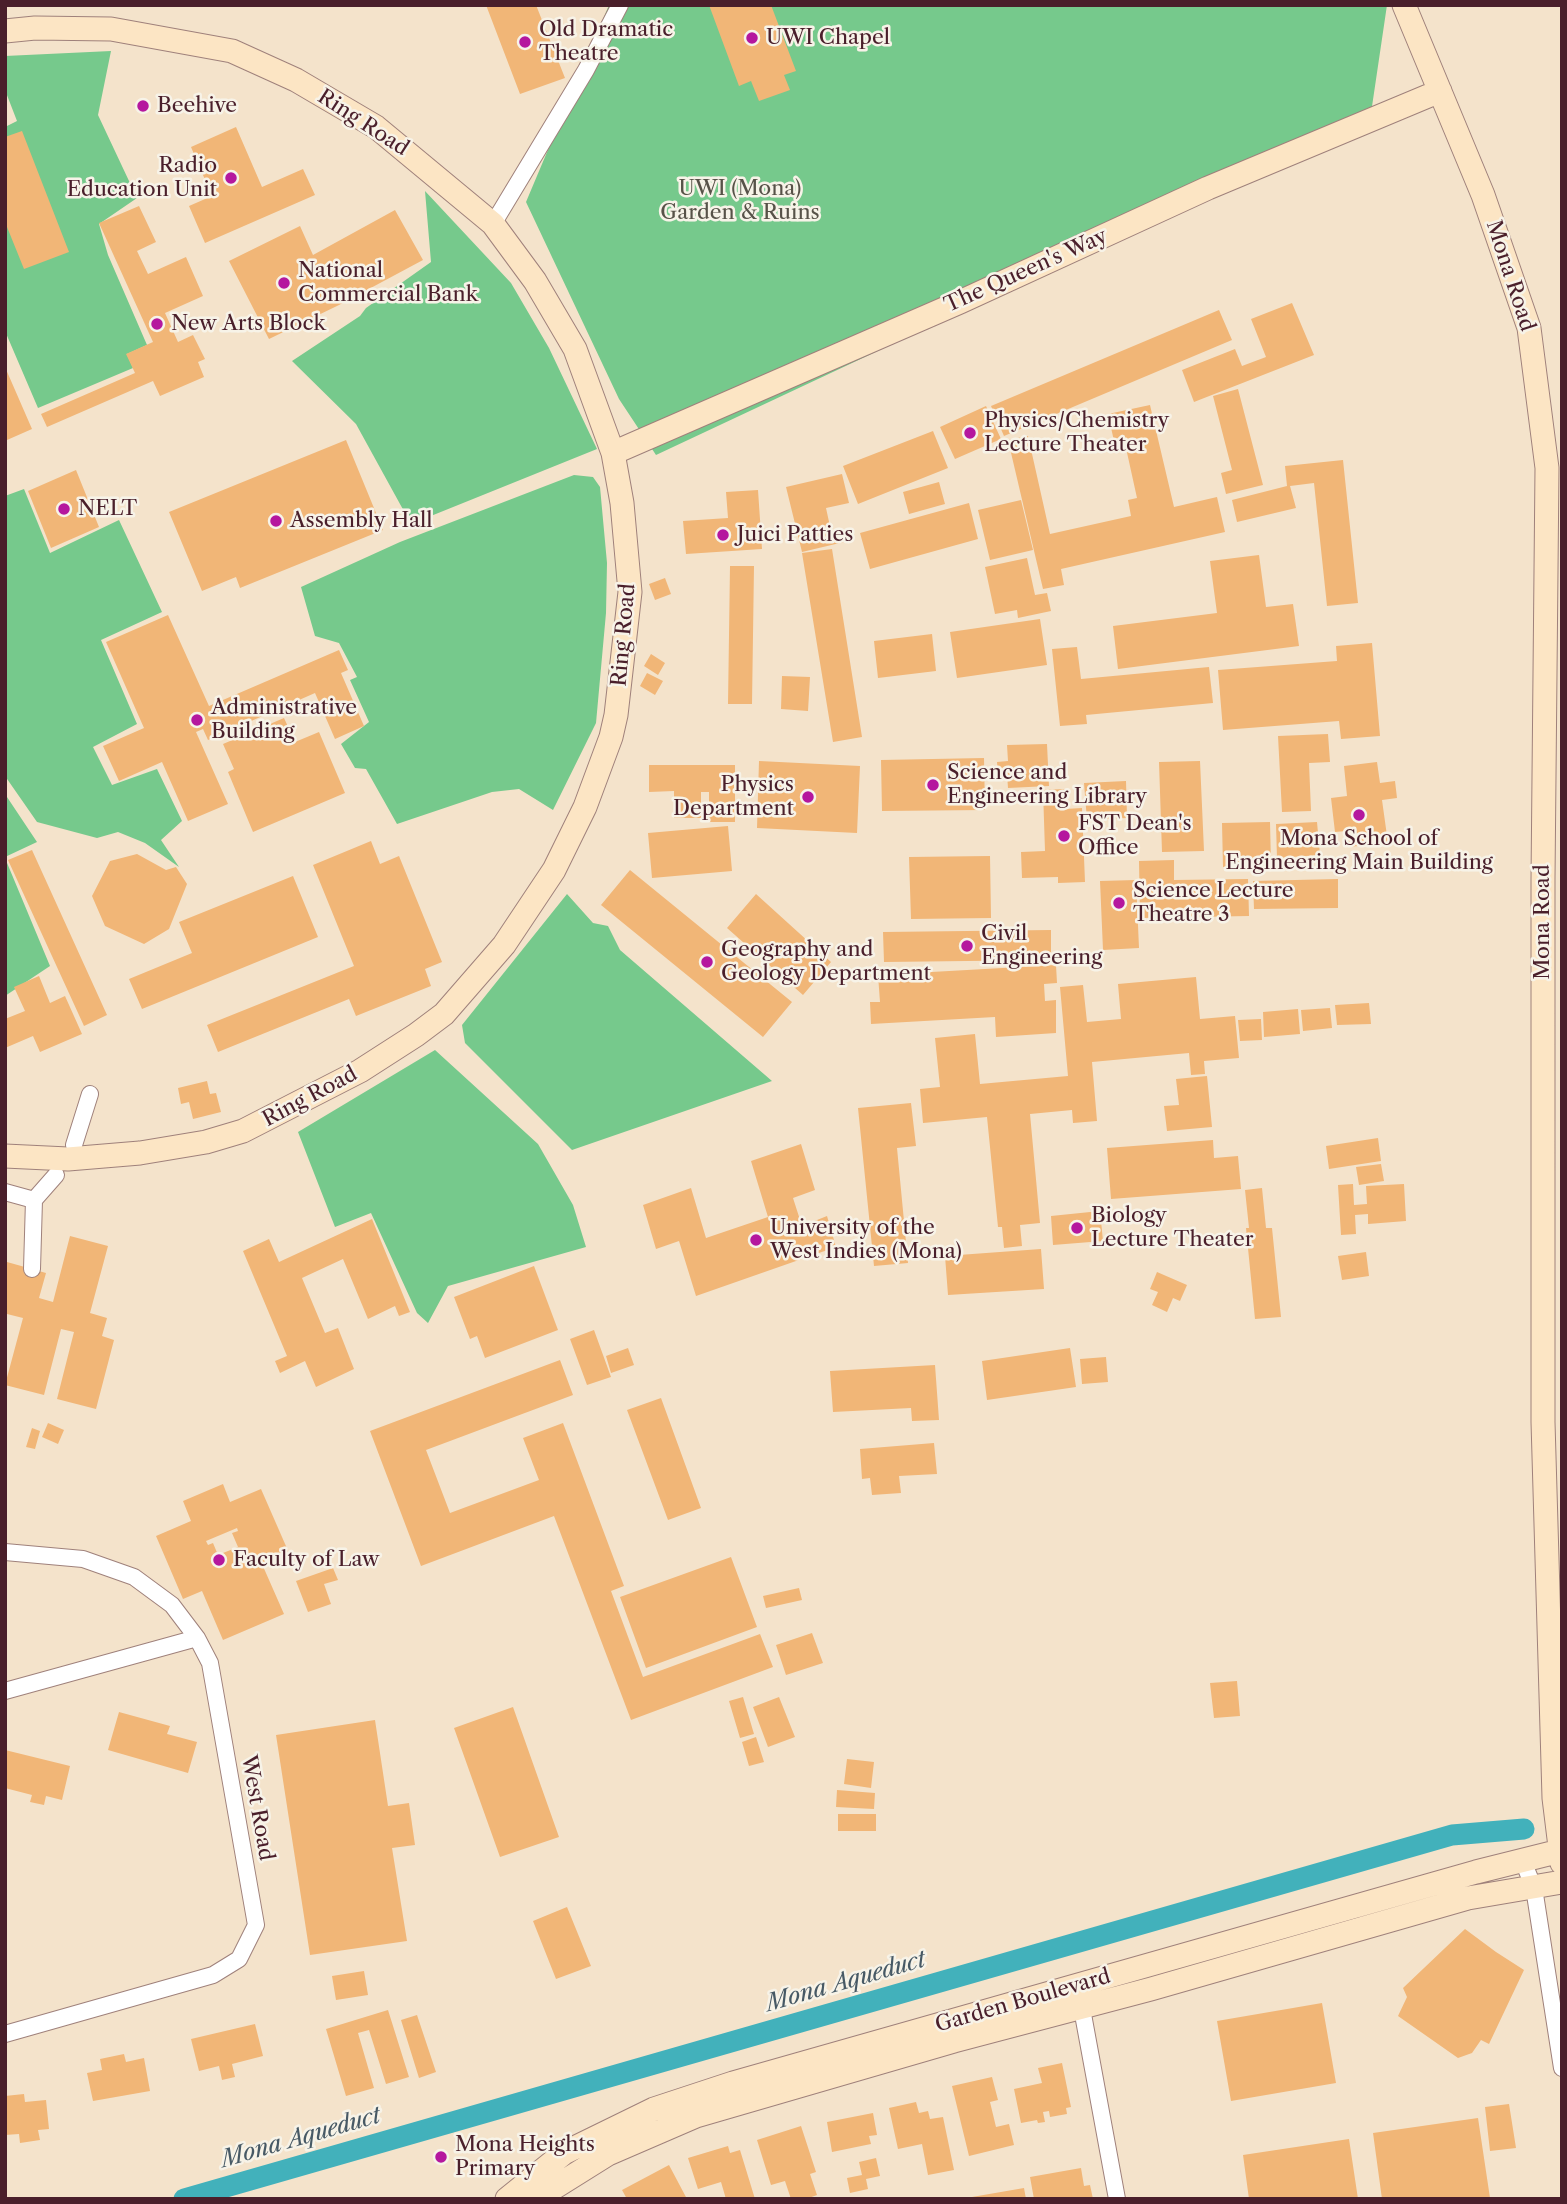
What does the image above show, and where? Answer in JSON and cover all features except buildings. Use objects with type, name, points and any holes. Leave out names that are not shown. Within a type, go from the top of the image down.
[{"type":"street","points":[[493,224],[586,70],[620,5]]},
{"type":"street","name":"Mona Road","points":[[1404,5],[1483,195],[1529,328],[1547,468],[1543,865],[1543,1422],[1554,1798],[1561,1857]]},
{"type":"street","name":"Ring Road","points":[[5,31],[35,28],[111,29],[232,51],[296,80],[376,127],[493,224],[535,281],[575,349],[613,453],[622,503],[630,592],[616,715],[611,737],[585,807],[559,860],[504,945],[444,1014],[360,1071],[243,1131],[206,1142],[140,1153],[68,1159],[5,1156]]},
{"type":"street","name":"The Queen's Way","points":[[613,453],[960,302],[1208,188],[1440,92]]},
{"type":"street","points":[[74,1145],[90,1094]]},
{"type":"street","points":[[32,1269],[34,1200],[56,1175]]},
{"type":"street","points":[[5,1192],[34,1200]]},
{"type":"street","name":"West Road","points":[[5,1552],[83,1559],[134,1577],[172,1605],[197,1638],[210,1663],[256,1925],[239,1959],[213,1975],[5,2034]]},
{"type":"street","points":[[5,1690],[197,1638]]},
{"type":"street","name":"Garden Boulevard","points":[[536,2199],[608,2154],[696,2116],[954,2041],[1079,1997],[1522,1859],[1561,1857]]},
{"type":"street","points":[[1522,1859],[1534,1888],[1562,2068]]},
{"type":"street","name":"Garden Boulevard","points":[[507,2199],[565,2153],[654,2109],[745,2080],[1468,1898],[1562,1882]]},
{"type":"street","points":[[1079,1997],[1118,2199]]},
{"type":"green space","name":"UWI (Mona) Garden & Ruins","points":[[609,5],[1387,5],[1370,120],[656,455],[619,399],[526,202]]},
{"type":"green space","points":[[111,51],[98,115],[137,198],[99,224],[108,255],[147,345],[127,354],[133,368],[38,408],[5,331],[5,127],[17,121],[5,90],[5,56]]},
{"type":"green space","points":[[425,191],[511,283],[549,348],[597,449],[411,524],[356,424],[292,361],[360,316],[366,308],[431,262]]},
{"type":"green space","points":[[574,475],[593,477],[600,487],[607,563],[606,613],[596,723],[553,810],[519,789],[492,792],[397,824],[366,769],[355,768],[341,744],[369,722],[350,680],[357,677],[339,643],[315,636],[301,587],[400,542]]},
{"type":"green space","points":[[24,489],[50,553],[119,520],[162,612],[101,640],[137,724],[93,747],[112,785],[157,769],[182,821],[161,840],[179,867],[145,843],[118,832],[97,838],[37,822],[5,776],[5,496]]},
{"type":"green space","points":[[5,794],[37,842],[5,857]]},
{"type":"green space","points":[[5,858],[50,966],[5,996]]},
{"type":"green space","points":[[567,894],[593,923],[608,926],[620,950],[772,1081],[572,1150],[465,1043],[462,1025]]},
{"type":"green space","points":[[435,1050],[538,1144],[573,1205],[586,1247],[448,1286],[428,1323],[417,1313],[371,1213],[335,1227],[298,1132]]},
{"type":"waterway","name":"Mona Aqueduct","points":[[184,2199],[1452,1835],[1524,1829]]},
{"type":"place","name":"UWI Chapel","points":[[752,38]]},
{"type":"place","name":"Old Dramatic Theatre","points":[[525,42]]},
{"type":"place","name":"Beehive","points":[[143,106]]},
{"type":"place","name":"Radio Education Unit","points":[[231,178]]},
{"type":"place","name":"National Commercial Bank","points":[[284,283]]},
{"type":"place","name":"New Arts Block","points":[[157,324]]},
{"type":"place","name":"Physics/Chemistry Lecture Theater","points":[[970,433]]},
{"type":"place","name":"NELT","points":[[64,509]]},
{"type":"place","name":"Assembly Hall","points":[[276,521]]},
{"type":"place","name":"Juici Patties","points":[[723,535]]},
{"type":"place","name":"Administrative Building","points":[[197,720]]},
{"type":"place","name":"Science and Engineering Library","points":[[933,785]]},
{"type":"place","name":"Physics Department","points":[[808,797]]},
{"type":"place","name":"Mona School of Engineering Main Building","points":[[1359,815]]},
{"type":"place","name":"FST Dean's Office","points":[[1064,836]]},
{"type":"place","name":"Science Lecture Theatre 3","points":[[1119,903]]},
{"type":"place","name":"Civil Engineering","points":[[967,946]]},
{"type":"place","name":"Geography and Geology Department","points":[[707,962]]},
{"type":"place","name":"Biology Lecture Theater","points":[[1077,1228]]},
{"type":"place","name":"University of the West Indies (Mona)","points":[[756,1240]]},
{"type":"place","name":"Faculty of Law","points":[[219,1560]]},
{"type":"place","name":"Mona Heights Primary","points":[[441,2157]]}]
